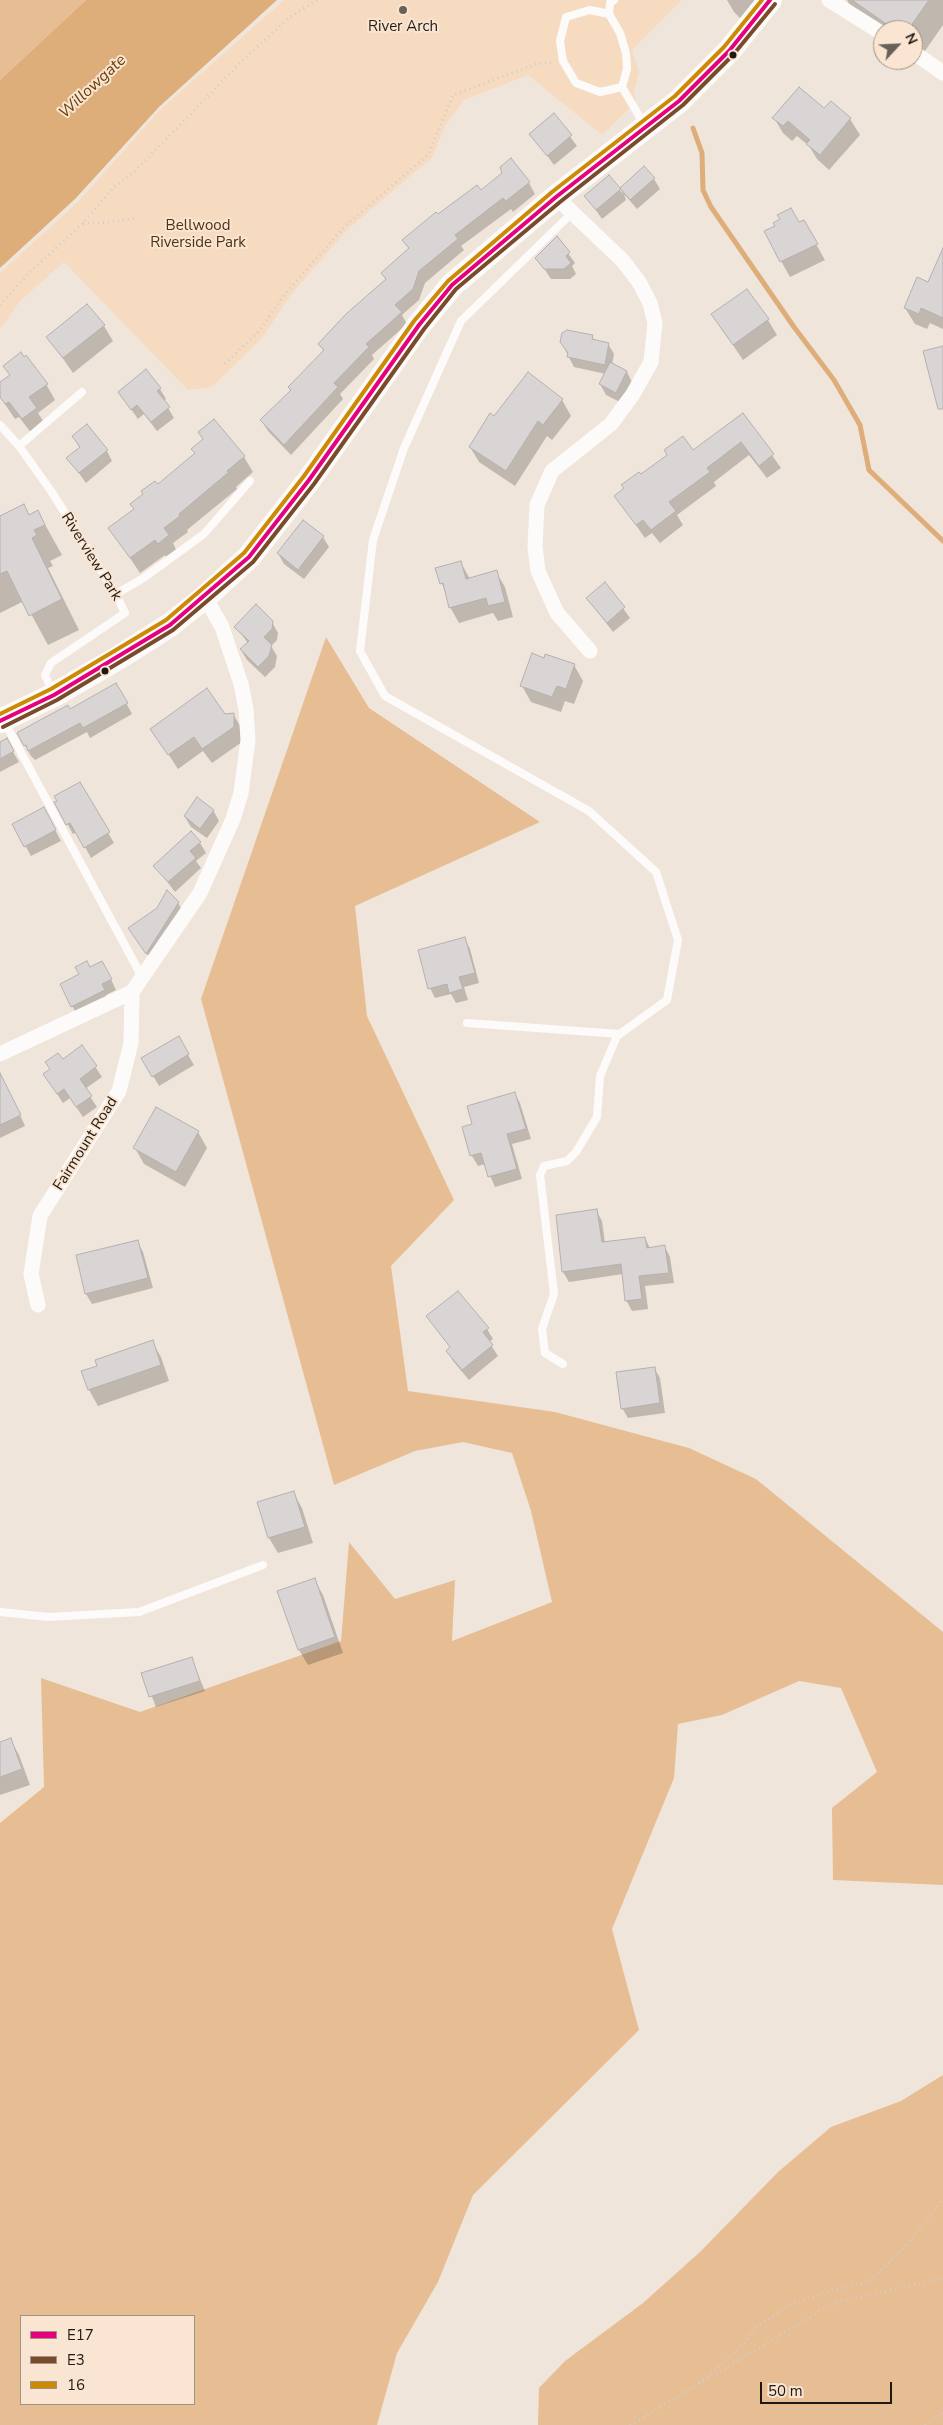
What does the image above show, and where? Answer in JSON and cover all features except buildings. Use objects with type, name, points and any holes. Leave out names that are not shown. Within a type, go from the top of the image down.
[{"type":"main road","points":[[2,720],[54,695],[126,654],[170,625],[206,597],[249,557],[309,480],[419,324],[452,285],[564,205],[646,128],[679,101],[728,51],[770,0]]},
{"type":"street","points":[[829,0],[873,28]]},
{"type":"street","points":[[923,59],[943,73]]},
{"type":"street","points":[[564,205],[623,261],[639,282],[650,303],[654,323],[651,362],[632,394],[611,424],[552,471],[537,505],[535,539],[538,571],[558,613],[590,651]]},
{"type":"street","points":[[0,1054],[56,1022],[132,992],[200,893],[233,820],[246,769],[248,740],[246,709],[241,684],[222,627],[206,597]]},
{"type":"street","name":"Fairmount Road","points":[[38,1305],[31,1274],[40,1216],[119,1091],[131,1043],[132,992]]},
{"type":"lane","points":[[614,0],[610,3],[609,14],[620,33],[626,54],[627,69],[622,87],[646,128]]},
{"type":"lane","points":[[609,14],[590,10],[566,17],[560,41],[563,61],[576,84],[600,92],[622,87]]},
{"type":"lane","points":[[563,1364],[546,1353],[542,1329],[554,1294],[540,1175],[544,1166],[567,1161],[576,1152],[597,1117],[600,1076],[617,1036],[667,1000],[678,940],[656,872],[589,811],[386,696],[360,651],[373,540],[404,448],[461,321],[564,205]]},
{"type":"lane","points":[[19,446],[82,392]]},
{"type":"lane","name":"Riverview Park","points":[[0,425],[19,446],[51,492],[116,594],[125,612],[51,663],[44,675],[54,695]]},
{"type":"lane","points":[[116,594],[142,579],[204,534],[250,481]]},
{"type":"lane","points":[[2,720],[142,977]]},
{"type":"lane","points":[[467,1023],[620,1034]]},
{"type":"lane","points":[[0,1612],[49,1618],[139,1612],[263,1565]]},
{"type":"path","points":[[0,305],[29,273],[83,223],[113,188],[134,172],[244,58],[290,17],[317,0]]},
{"type":"path","points":[[225,364],[258,332],[286,293],[344,226],[428,155],[454,95],[536,64],[563,61]]},
{"type":"path","points":[[83,223],[103,223],[135,218]]},
{"type":"path","points":[[694,2386],[721,2361],[744,2344],[754,2330],[790,2305],[834,2290],[868,2282],[904,2247],[943,2199]]},
{"type":"path","points":[[630,2425],[834,2303],[943,2278]]},
{"type":"path","points":[[925,2425],[943,2412]]},
{"type":"green space","name":"Bellwood Riverside Park","points":[[284,0],[682,0],[632,50],[639,72],[634,92],[636,102],[602,135],[528,75],[464,100],[445,126],[432,158],[348,229],[290,296],[262,338],[212,387],[188,390],[64,262],[21,300],[0,329],[0,273],[78,202],[161,109]]},
{"type":"shaded area","points":[[0,0],[86,0],[0,80]]},
{"type":"shaded area","points":[[326,637],[369,708],[540,822],[355,906],[367,1016],[454,1200],[391,1266],[408,1391],[555,1412],[689,1448],[756,1479],[943,1632],[943,1885],[833,1880],[832,1808],[877,1772],[841,1688],[799,1681],[722,1715],[678,1724],[674,1778],[612,1929],[639,2030],[473,2195],[438,2282],[397,2353],[377,2425],[0,2425],[0,1823],[44,1787],[41,1678],[140,1712],[341,1641],[349,1542],[395,1599],[455,1580],[452,1641],[552,1602],[531,1511],[512,1453],[463,1442],[415,1451],[334,1485],[201,999]]},
{"type":"shaded area","points":[[943,2075],[943,2425],[538,2425],[539,2388],[565,2361],[643,2303],[700,2252],[778,2172],[831,2127],[901,2101]]},
{"type":"water","name":"Willowgate","points":[[86,0],[277,0],[159,107],[76,198],[0,268],[0,80]]},
{"type":"waterway","points":[[693,128],[702,153],[703,190],[711,207],[794,327],[834,380],[860,425],[869,470],[943,541]]},
{"type":"transit line","name":"16","points":[[0,714],[51,689],[166,620],[244,553],[304,476],[414,321],[448,281],[552,192],[675,96],[724,47],[762,0]]},
{"type":"transit line","name":"E17","points":[[0,721],[54,695],[170,625],[249,557],[309,480],[419,325],[452,285],[556,197],[679,101],[729,51],[770,0]]},
{"type":"transit line","name":"E3","points":[[3,727],[57,700],[173,630],[253,562],[314,484],[424,329],[456,289],[560,202],[683,105],[733,55],[775,4]]},
{"type":"place","name":"River Arch","points":[[403,10]]}]
